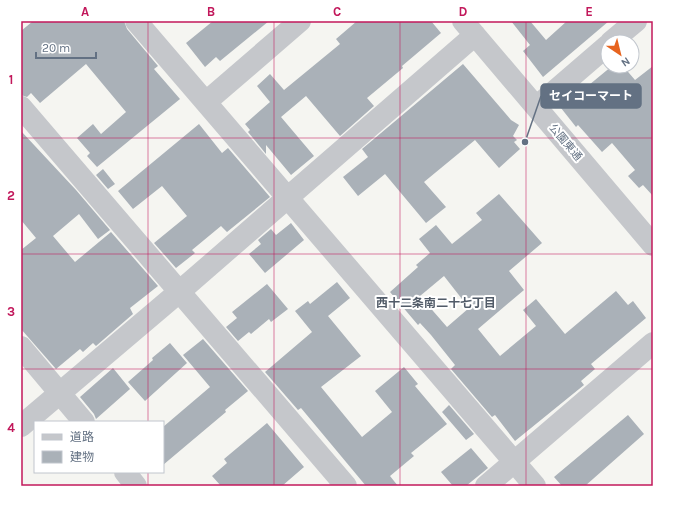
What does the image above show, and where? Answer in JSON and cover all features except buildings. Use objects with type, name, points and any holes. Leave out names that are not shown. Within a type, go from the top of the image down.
[{"type":"street","points":[[136,21],[535,486]]},
{"type":"street","points":[[206,102],[300,21]]},
{"type":"street","points":[[621,34],[636,21]]},
{"type":"street","points":[[21,426],[288,197],[469,28]]},
{"type":"street","name":"公園東通","points":[[469,28],[653,245]]},
{"type":"street","points":[[536,106],[600,52]]},
{"type":"street","points":[[21,108],[346,486]]},
{"type":"street","points":[[486,486],[653,343]]},
{"type":"street","points":[[21,347],[83,421]]},
{"type":"street","points":[[126,473],[136,486]]},
{"type":"place","name":"セイコーマート","points":[[525,142]]},
{"type":"district","name":"西十二条南二十七丁目","points":[[436,303]]}]
